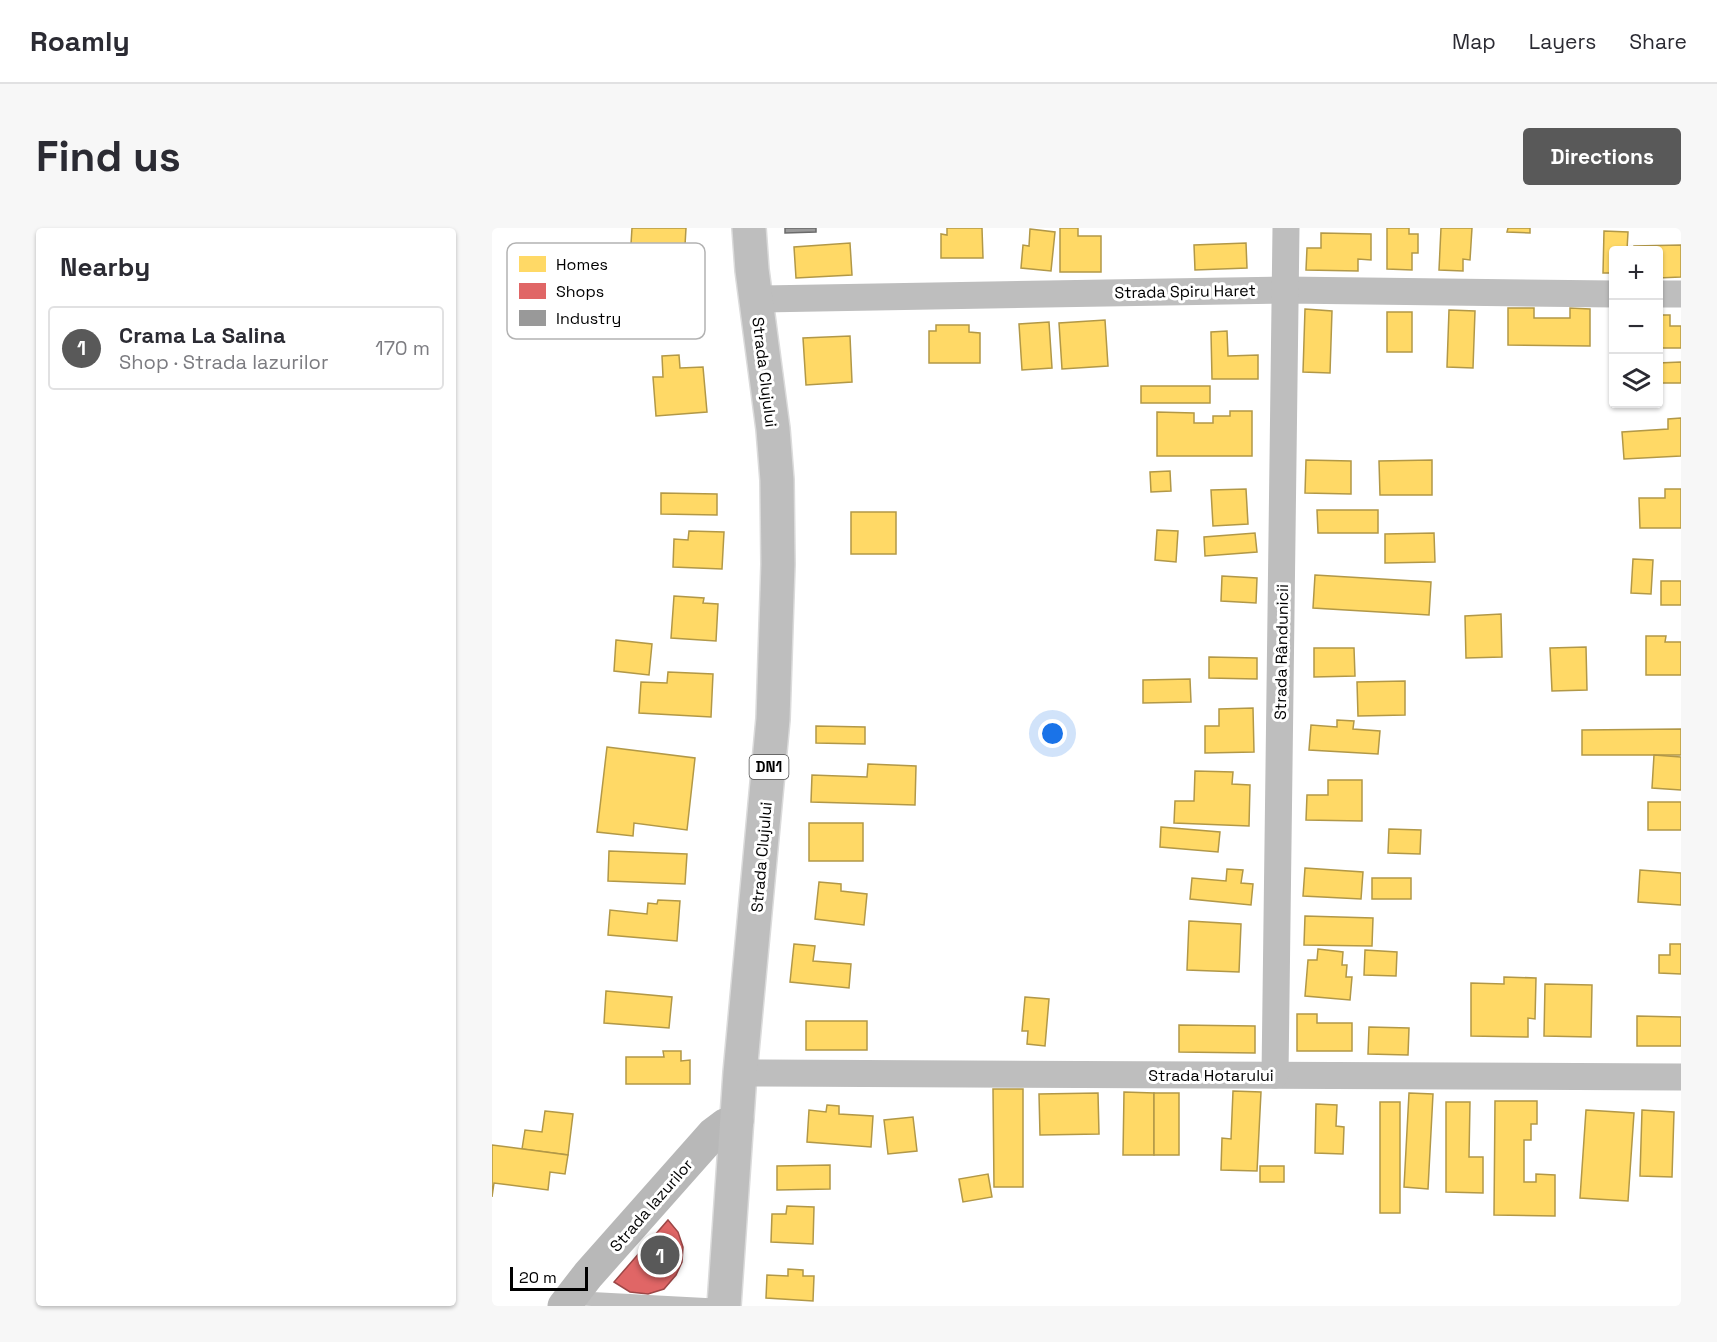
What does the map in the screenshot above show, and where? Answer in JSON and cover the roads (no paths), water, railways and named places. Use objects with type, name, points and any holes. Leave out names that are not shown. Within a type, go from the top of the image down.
[{"type":"main road","name":"Strada Clujului","points":[[724,1306],[741,1073],[773,719],[778,564],[777,480],[773,429],[749,228]]},
{"type":"street","name":"Strada Rândunicii","points":[[1275,1076],[1286,228]]},
{"type":"street","name":"Strada Spiru Haret","points":[[756,299],[1286,290],[1609,294]]},
{"type":"street","points":[[1663,294],[1681,294]]},
{"type":"street","name":"Strada Hotarului","points":[[741,1073],[1681,1077]]},
{"type":"street","name":"Strada Iazurilor","points":[[567,1302],[713,1134],[725,1125],[737,1121]]},
{"type":"lane","name":"Strada Iazurilor","points":[[567,1302],[724,1306]]},
{"type":"place","name":"Crama La Salina","points":[[660,1255]]}]
